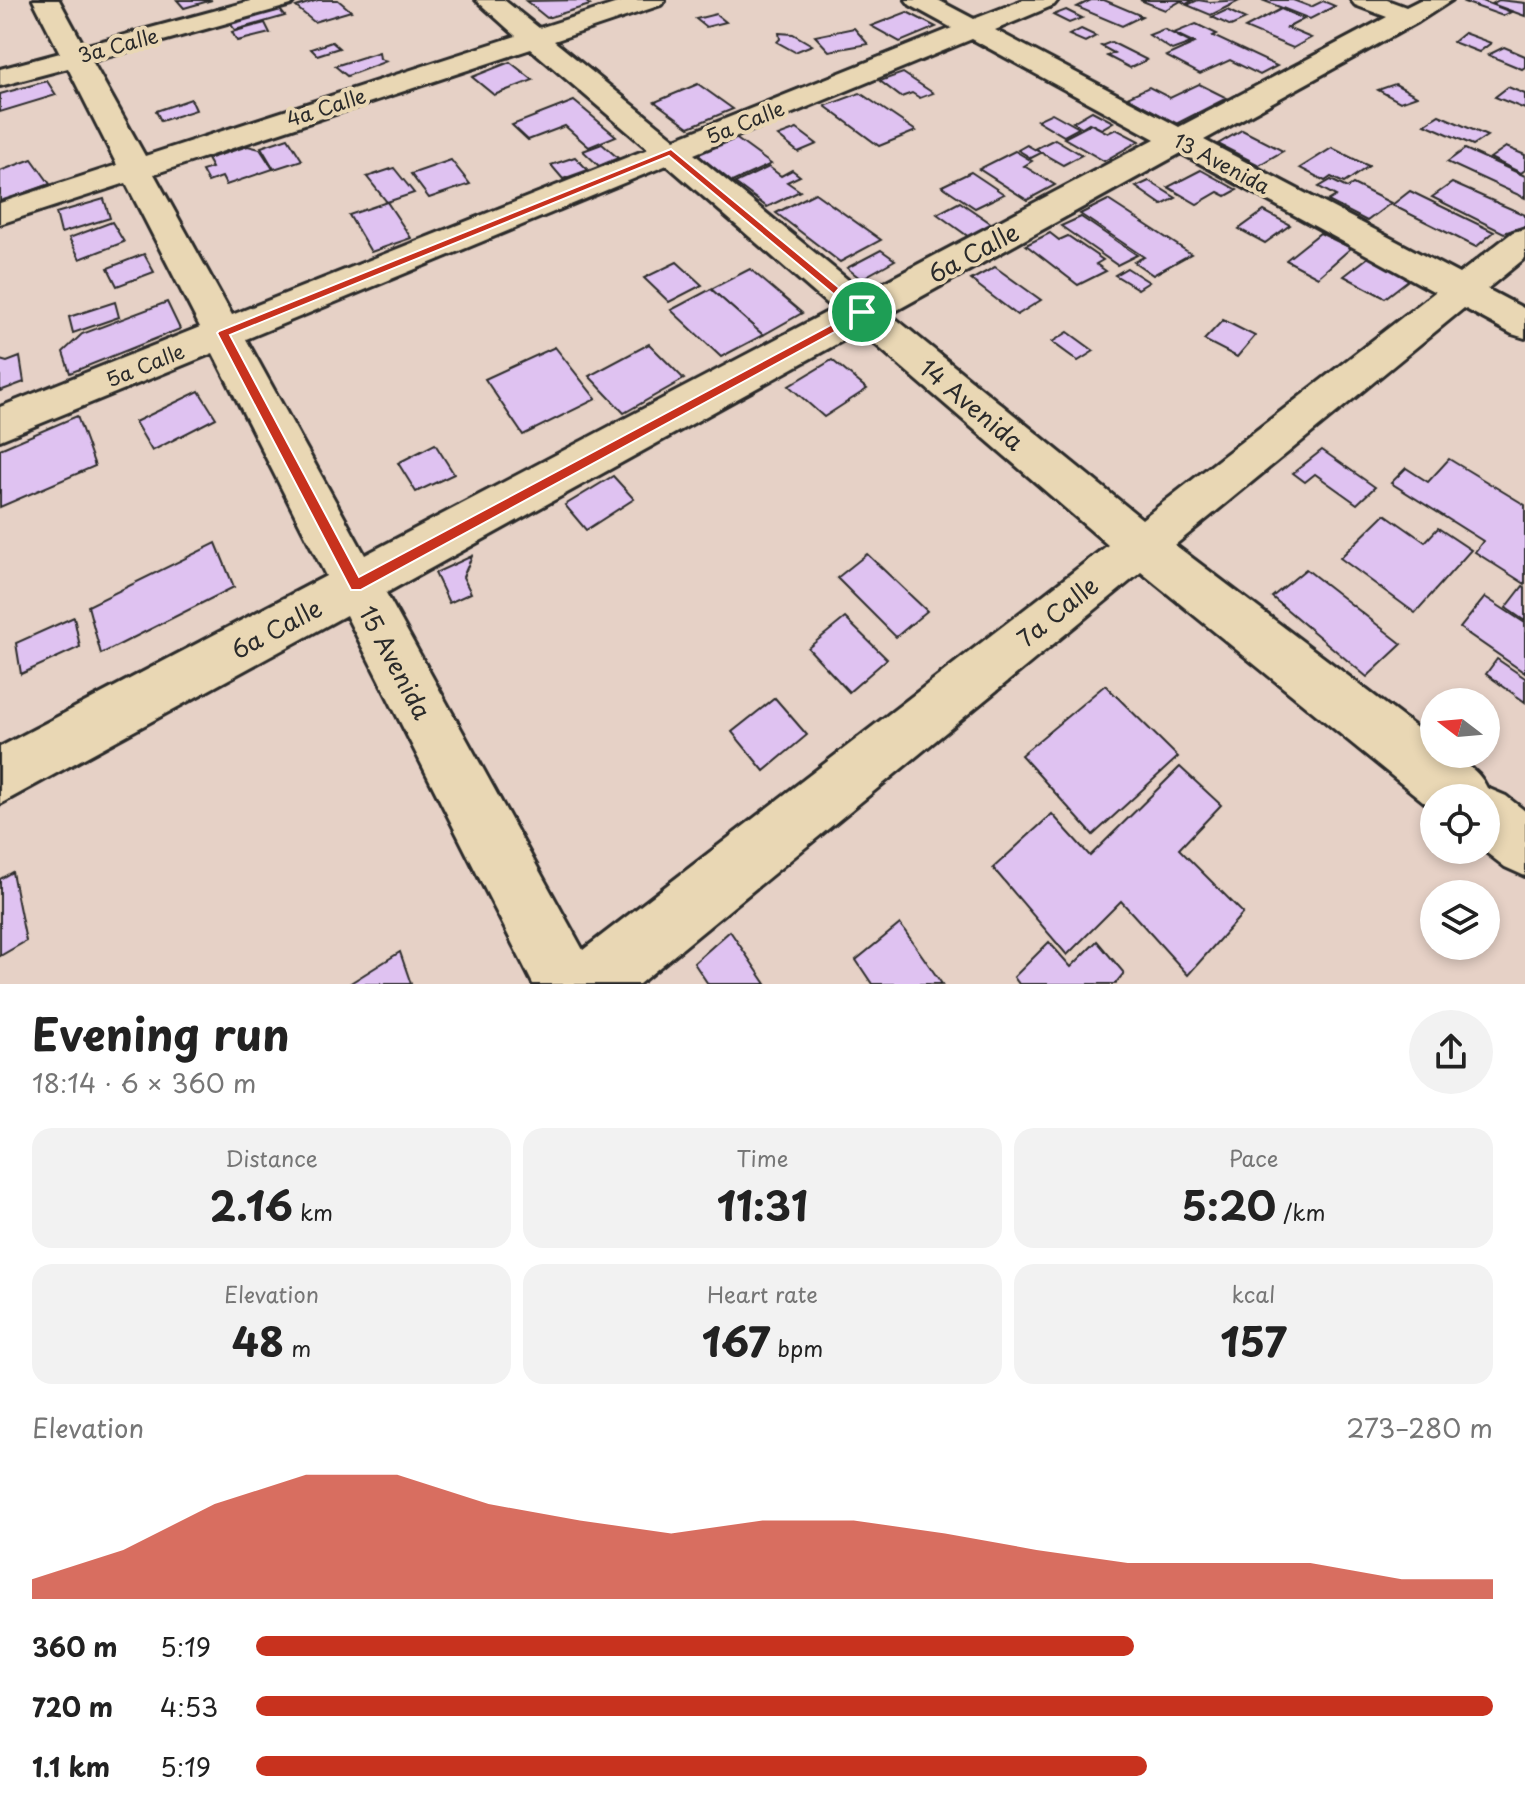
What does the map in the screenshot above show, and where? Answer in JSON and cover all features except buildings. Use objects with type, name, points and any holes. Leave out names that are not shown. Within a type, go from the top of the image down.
[{"type":"street","name":"15 Avenida","points":[[46,0],[567,984]]},
{"type":"street","name":"3a Calle","points":[[0,78],[282,0]]},
{"type":"street","name":"14 Avenida","points":[[489,0],[1141,545],[1445,784]]},
{"type":"street","name":"4a Calle","points":[[0,214],[652,0]]},
{"type":"street","name":"13 Avenida","points":[[919,0],[1525,325]]},
{"type":"street","name":"5a Calle","points":[[0,424],[1045,0]]},
{"type":"street","points":[[1364,0],[1424,9]]},
{"type":"street","name":"6a Calle","points":[[0,777],[1424,9]]},
{"type":"street","name":"7a Calle","points":[[590,984],[1525,240]]},
{"type":"street","points":[[1500,827],[1525,847]]},
{"type":"route","points":[[671,152],[862,312],[356,585],[223,333],[671,152]]}]
